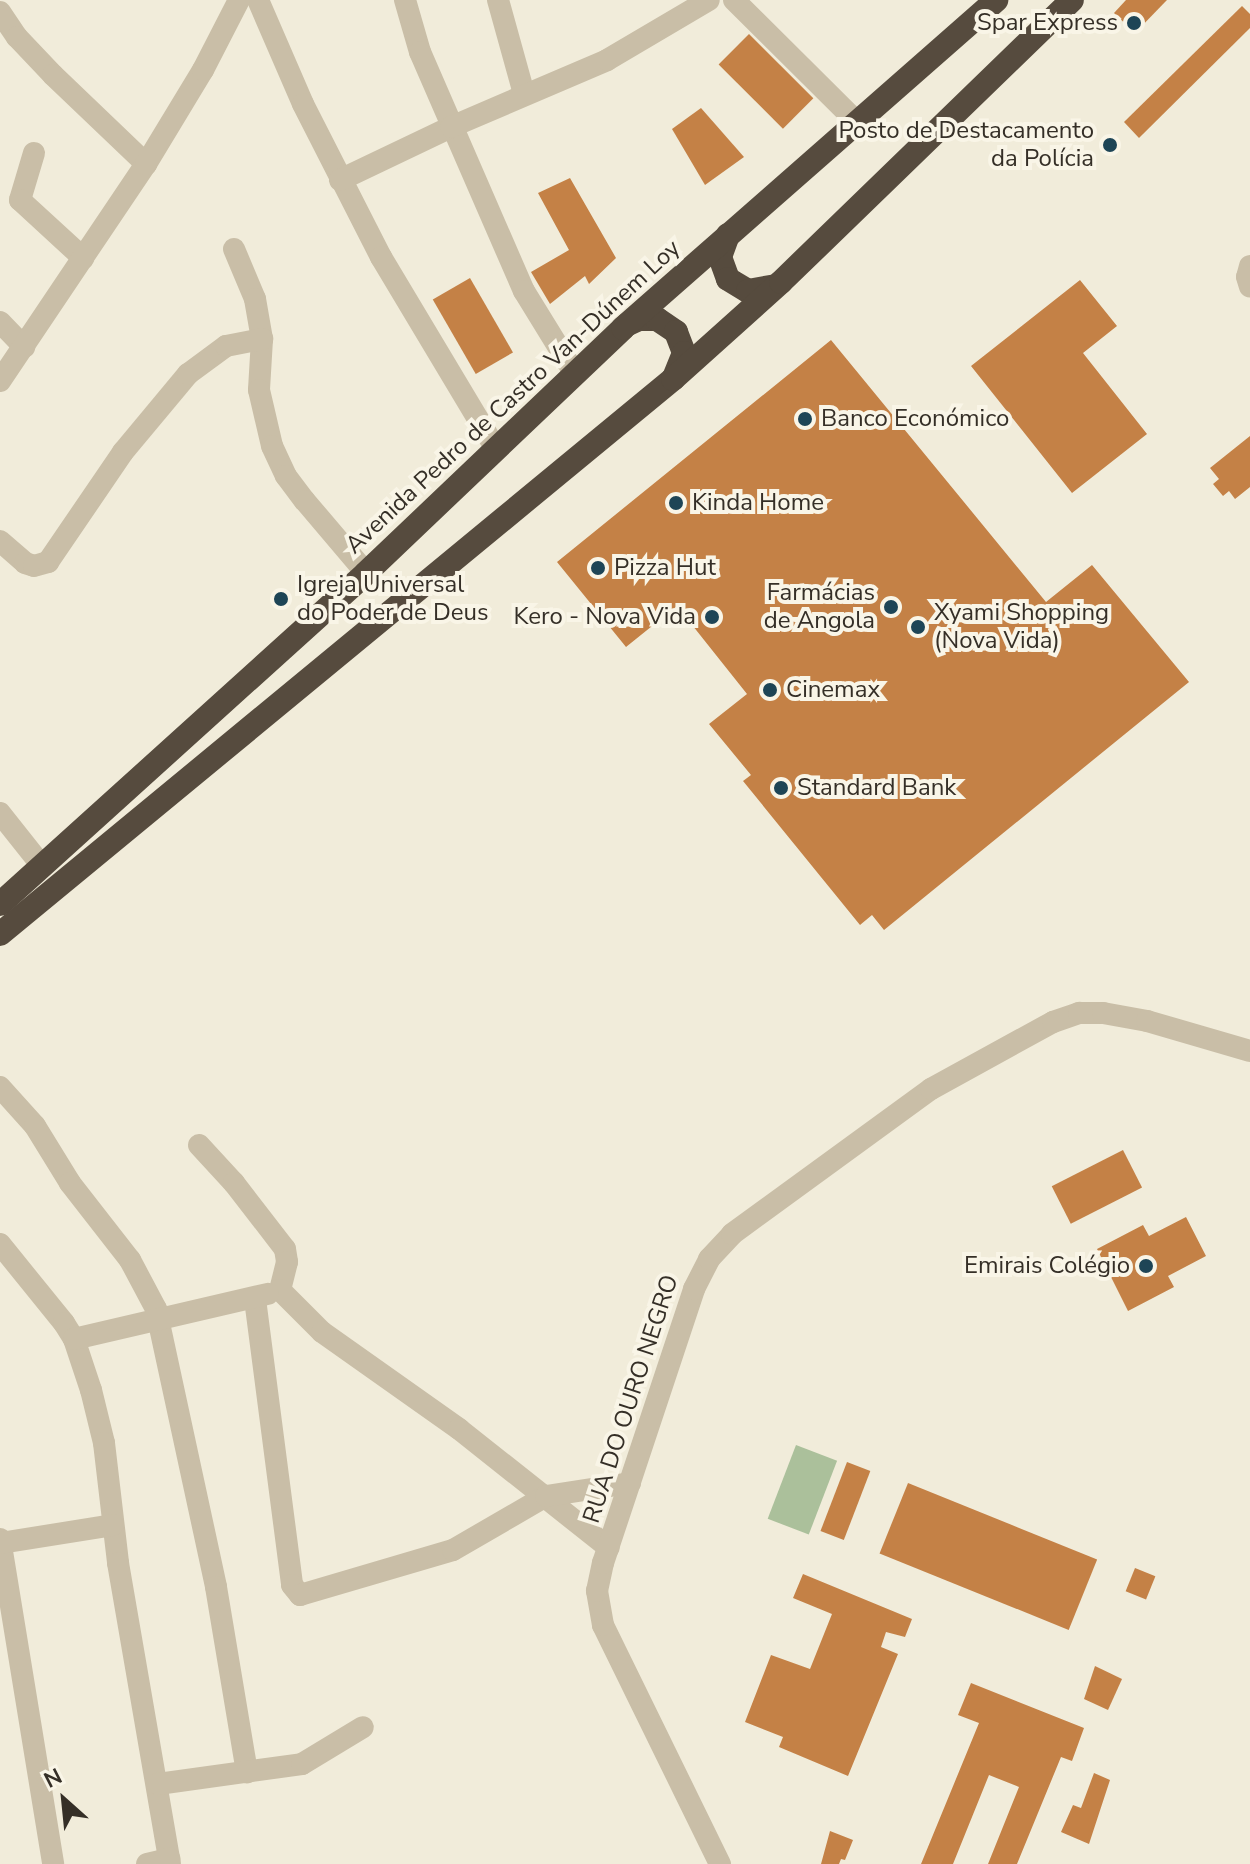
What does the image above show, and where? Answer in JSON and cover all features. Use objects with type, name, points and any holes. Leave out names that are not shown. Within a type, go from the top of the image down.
[{"type":"highway","name":"Avenida Pedro de Castro Van-Dúnem Loy","points":[[0,904],[366,573],[623,328],[997,0]]},
{"type":"highway","points":[[0,934],[673,379],[781,282],[1072,0]]},
{"type":"highway","points":[[732,230],[724,239],[720,257],[728,279],[754,292],[772,288],[781,282]]},
{"type":"highway","points":[[623,328],[645,318],[672,327],[684,353],[680,370],[673,379]]},
{"type":"street","points":[[0,381],[146,164],[203,70],[239,0]]},
{"type":"street","points":[[258,0],[340,180],[381,257],[496,449]]},
{"type":"street","points":[[405,0],[420,52],[524,291],[575,374]]},
{"type":"street","points":[[498,0],[524,94]]},
{"type":"street","points":[[340,180],[524,94],[618,55],[709,0]]},
{"type":"street","points":[[734,0],[856,121]]},
{"type":"street","points":[[0,12],[17,37],[53,75],[146,164]]},
{"type":"street","points":[[34,153],[20,200],[83,258]]},
{"type":"street","points":[[234,249],[255,299],[262,339],[259,390],[272,446],[286,476],[366,573]]},
{"type":"street","points":[[1250,266],[1247,277],[1250,287]]},
{"type":"street","points":[[0,322],[24,347]]},
{"type":"street","points":[[0,541],[25,563],[34,566],[48,562],[123,452],[188,374],[226,346],[262,339]]},
{"type":"street","points":[[0,813],[42,866]]},
{"type":"street","name":"RUA DO OURO NEGRO","points":[[720,1864],[603,1625],[597,1591],[694,1289],[709,1259],[732,1234],[931,1089],[1053,1022],[1079,1013],[1124,1016],[1250,1051]]},
{"type":"street","points":[[0,1087],[35,1126],[70,1183],[130,1260],[151,1298],[159,1322],[216,1587],[247,1772]]},
{"type":"street","points":[[199,1145],[285,1249],[287,1262],[280,1290]]},
{"type":"street","points":[[0,1244],[74,1339],[104,1443],[113,1525],[170,1861],[147,1864]]},
{"type":"street","points":[[74,1339],[159,1322],[280,1290]]},
{"type":"street","points":[[280,1290],[322,1332],[459,1429],[609,1548]]},
{"type":"street","points":[[255,1299],[292,1585],[300,1595],[453,1550],[546,1496],[630,1483]]},
{"type":"street","points":[[53,1864],[1,1541],[113,1525]]},
{"type":"street","points":[[158,1784],[302,1764],[363,1727]]},
{"type":"green space","points":[[796,1445],[837,1461],[809,1535],[768,1519]]},
{"type":"building","name":"Spar Express","points":[[1126,0],[1167,0],[1135,33],[1114,13]]},
{"type":"building","points":[[1242,6],[1250,14],[1250,28],[1139,138],[1124,122]]},
{"type":"building","points":[[749,34],[813,98],[783,129],[719,64]]},
{"type":"building","points":[[701,108],[744,157],[705,185],[672,129]]},
{"type":"building","points":[[570,178],[616,258],[589,284],[585,276],[550,304],[531,272],[569,250],[538,193]]},
{"type":"building","points":[[470,278],[513,352],[476,374],[433,300]]},
{"type":"building","points":[[1080,280],[1117,326],[1083,353],[1147,434],[1072,493],[971,366]]},
{"type":"building","name":"Xyami Shopping (Nova Vida)","points":[[831,340],[1046,602],[1092,565],[1189,682],[884,930],[872,915],[860,925],[743,781],[751,775],[709,724],[747,694],[677,606],[626,647],[557,562]]},
{"type":"building","points":[[1250,436],[1250,487],[1235,499],[1229,491],[1223,496],[1213,484],[1219,479],[1210,468]]},
{"type":"building","points":[[1123,1150],[1142,1187],[1071,1224],[1052,1186]]},
{"type":"building","name":"Emirais Colégio","points":[[1186,1217],[1206,1256],[1168,1276],[1174,1287],[1128,1311],[1097,1249],[1143,1225],[1149,1236]]},
{"type":"building","points":[[847,1462],[870,1471],[844,1540],[820,1531]]},
{"type":"building","points":[[908,1483],[1097,1559],[1069,1630],[880,1553]]},
{"type":"building","points":[[1135,1568],[1155,1576],[1146,1599],[1126,1591]]},
{"type":"building","points":[[803,1574],[912,1619],[905,1637],[886,1632],[881,1647],[898,1654],[848,1776],[779,1747],[783,1737],[745,1722],[771,1655],[810,1669],[832,1614],[793,1598]]},
{"type":"building","points":[[1095,1666],[1122,1679],[1108,1710],[1084,1699]]},
{"type":"building","points":[[971,1683],[1084,1728],[1072,1761],[1061,1757],[1017,1864],[988,1864],[1019,1787],[989,1775],[953,1864],[921,1864],[979,1723],[958,1715]]},
{"type":"building","points":[[1094,1773],[1110,1780],[1089,1844],[1061,1832],[1073,1805],[1081,1808]]},
{"type":"building","points":[[830,1831],[853,1840],[845,1860],[841,1859],[839,1864],[821,1864]]},
{"type":"place","name":"Spar Express","points":[[1134,23]]},
{"type":"place","name":"Posto de Destacamento da Polícia","points":[[1110,145]]},
{"type":"place","name":"Banco Económico","points":[[805,419]]},
{"type":"place","name":"Kinda Home","points":[[676,503]]},
{"type":"place","name":"Pizza Hut","points":[[598,568]]},
{"type":"place","name":"Igreja Universal do Poder de Deus","points":[[281,599]]},
{"type":"place","name":"Farmácias de Angola","points":[[891,607]]},
{"type":"place","name":"Kero - Nova Vida","points":[[712,617]]},
{"type":"place","name":"Xyami Shopping (Nova Vida)","points":[[918,627]]},
{"type":"place","name":"Cinemax","points":[[770,690]]},
{"type":"place","name":"Standard Bank","points":[[781,788]]},
{"type":"place","name":"Emirais Colégio","points":[[1146,1266]]}]
